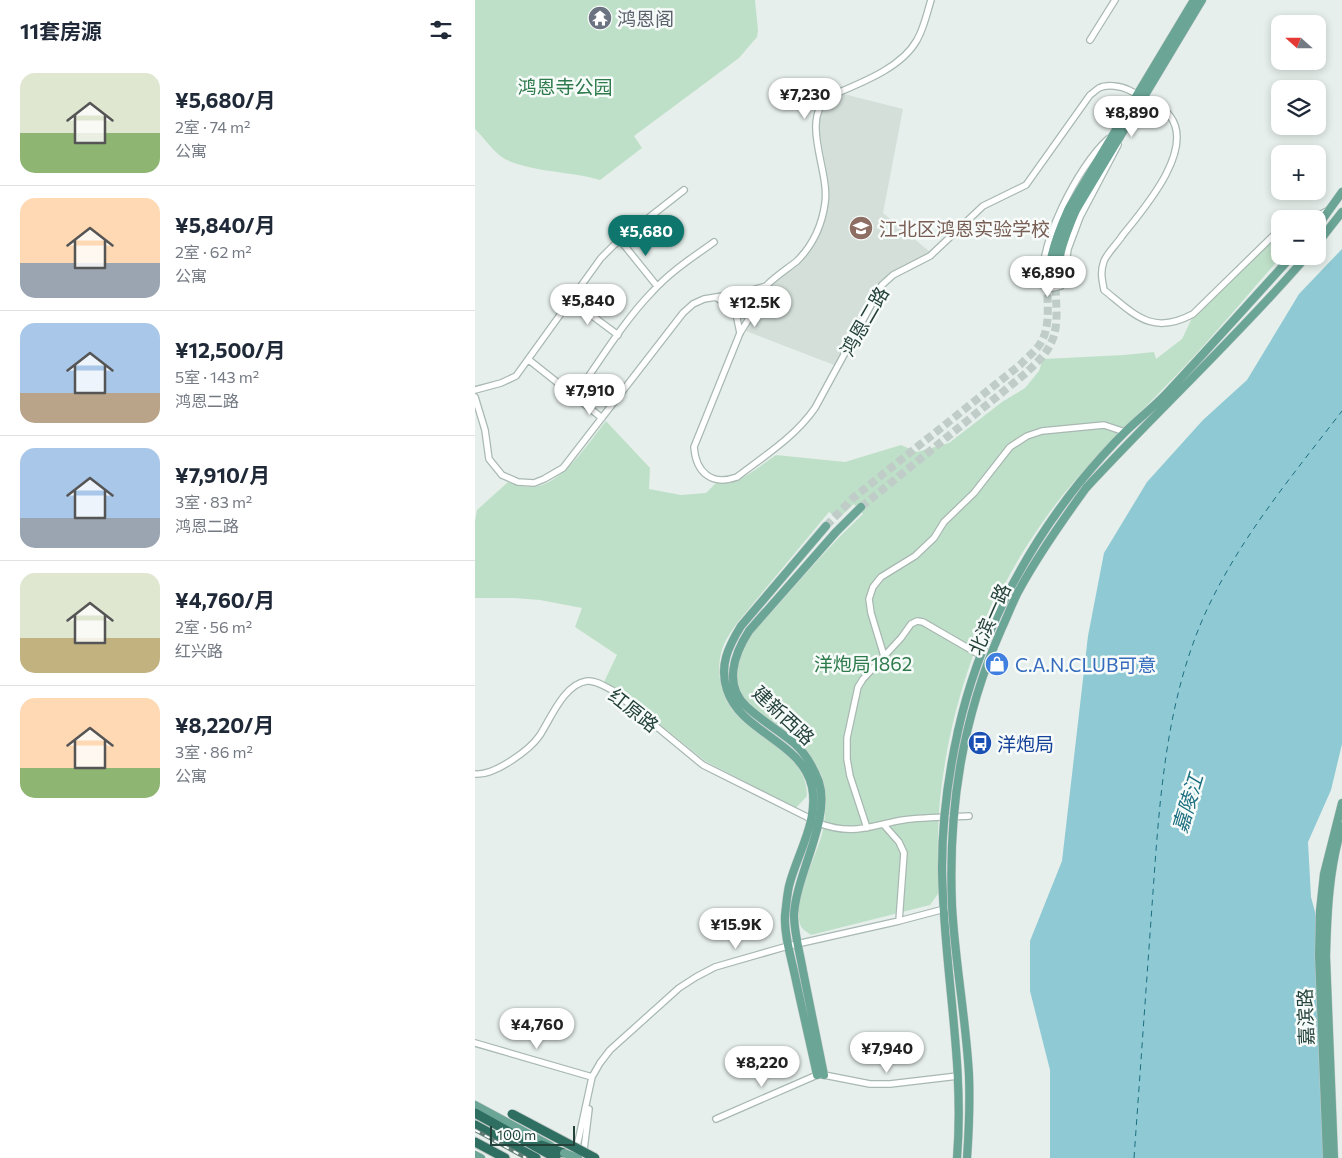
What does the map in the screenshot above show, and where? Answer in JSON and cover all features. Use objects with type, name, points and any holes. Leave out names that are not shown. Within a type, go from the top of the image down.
[{"type":"highway","points":[[475,1113],[517,1136],[560,1155]]},
{"type":"highway","points":[[512,1114],[595,1158]]},
{"type":"highway","points":[[475,1125],[536,1158]]},
{"type":"highway","points":[[475,1142],[505,1158]]},
{"type":"main road","points":[[1194,0],[1140,96],[1127,124],[1076,210],[1065,234],[1052,276],[1050,256],[1065,216],[1113,134],[1140,96],[1202,0]]},
{"type":"main road","points":[[1326,215],[1342,192]]},
{"type":"main road","points":[[1326,232],[1342,212]]},
{"type":"main road","name":"北滨一路","points":[[957,1158],[959,1123],[958,1076],[943,910],[942,852],[951,760],[964,702],[980,655],[1009,590],[1046,528],[1080,482],[1125,432],[1165,395],[1284,265]]},
{"type":"main road","name":"北滨一路","points":[[967,1158],[969,1074],[952,907],[951,852],[954,802],[960,762],[973,703],[989,658],[1018,593],[1053,533],[1086,488],[1133,437],[1172,400],[1299,265]]},
{"type":"main road","name":"建新西路","points":[[821,1075],[788,946],[785,918],[789,887],[821,803],[819,785],[812,766],[797,745],[745,706],[736,691],[733,675],[734,660],[740,645],[749,631],[836,532],[861,507]]},
{"type":"main road","name":"建新西路","points":[[821,1075],[794,916],[798,890],[815,821],[812,787],[805,770],[791,753],[739,713],[729,696],[723,679],[725,659],[731,642],[741,626],[826,526]]},
{"type":"main road","name":"嘉滨路","points":[[1327,1158],[1319,955],[1320,911],[1324,874],[1342,803]]},
{"type":"main road","name":"嘉滨路","points":[[1334,1158],[1326,956],[1330,883],[1342,826]]},
{"type":"main road","points":[[475,1104],[560,1155],[576,1158]]},
{"type":"main road","points":[[521,1120],[560,1155]]},
{"type":"main road","points":[[475,1155],[481,1158]]},
{"type":"street","points":[[717,298],[743,315],[753,312],[766,286],[807,249],[822,219],[825,202],[826,185],[815,120],[822,103],[828,98],[895,64],[909,53],[918,38],[931,0]]},
{"type":"street","points":[[1090,40],[1115,0]]},
{"type":"street","name":"鸿恩二路","points":[[753,312],[740,333],[694,447],[695,458],[705,474],[716,479],[727,480],[737,477],[795,432],[815,408],[882,285],[893,275],[930,256],[983,206],[1026,185],[1090,95],[1100,88],[1112,86],[1125,88],[1161,107],[1171,116],[1176,127],[1176,140],[1174,156],[1166,175],[1153,197],[1105,259],[1101,274],[1104,290],[1140,318],[1152,323],[1166,324],[1179,321],[1193,314],[1271,238]]},
{"type":"street","points":[[1113,134],[1087,164],[1052,229],[1046,250],[1042,276],[1043,285],[1052,288],[1061,286],[1064,280],[1068,249],[1080,217],[1114,156],[1127,124]]},
{"type":"street","points":[[475,390],[501,383],[516,376],[601,258],[620,240],[684,190]]},
{"type":"street","points":[[1326,212],[1331,209]]},
{"type":"street","points":[[620,240],[657,286]]},
{"type":"street","points":[[575,396],[618,335],[657,286],[714,242]]},
{"type":"street","points":[[475,397],[485,430],[489,459],[502,475],[518,482],[534,483],[563,468],[683,313],[693,304],[766,286]]},
{"type":"street","points":[[740,333],[733,302],[735,297],[743,293],[752,295],[756,305]]},
{"type":"street","points":[[571,300],[618,335]]},
{"type":"street","points":[[529,360],[602,418]]},
{"type":"street","points":[[884,656],[871,612],[869,599],[873,587],[881,577],[915,556],[934,538],[944,522],[974,493],[1010,447],[1027,436],[1043,431],[1104,425],[1125,432]]},
{"type":"street","points":[[867,828],[850,776],[847,759],[847,738],[858,687],[863,679],[901,638],[911,624],[917,621],[923,622],[980,655]]},
{"type":"street","name":"红原路","points":[[475,774],[497,769],[514,759],[539,737],[558,704],[576,684],[589,681],[612,690],[703,765],[832,828],[853,831],[925,818],[969,816]]},
{"type":"street","points":[[884,825],[899,842],[904,854],[899,921]]},
{"type":"street","points":[[576,1158],[592,1077],[610,1050],[679,988],[715,967],[788,946],[952,907]]},
{"type":"street","points":[[475,1043],[592,1077]]},
{"type":"street","points":[[716,1119],[821,1075],[871,1084],[890,1084],[958,1076]]},
{"type":"street","points":[[583,1158],[592,1077]]},
{"type":"shaded area","name":"江北区鸿恩实验学校","points":[[844,94],[903,109],[883,213],[930,252],[890,273],[879,284],[834,365],[746,331],[768,288],[810,251],[818,236],[828,203],[829,184],[819,121],[824,105],[829,100]]},
{"type":"green space","name":"鸿恩寺公园","points":[[475,0],[755,0],[758,30],[757,37],[739,58],[634,136],[642,148],[600,180],[533,168],[508,161],[499,155],[475,129]]},
{"type":"green space","name":"洋炮局1862","points":[[1271,241],[1271,265],[1274,265],[1177,375],[1097,456],[1067,490],[1040,526],[1002,589],[986,622],[973,657],[961,692],[952,728],[940,800],[938,894],[930,905],[811,935],[802,928],[799,920],[801,895],[823,828],[825,810],[824,785],[818,768],[806,753],[759,715],[746,702],[737,688],[735,673],[743,645],[820,558],[863,514],[854,504],[838,519],[829,512],[737,623],[726,640],[720,659],[719,669],[722,689],[731,707],[747,725],[781,750],[799,769],[805,782],[807,796],[796,808],[705,761],[614,687],[604,682],[617,655],[575,627],[582,608],[540,600],[475,598],[475,521],[477,510],[508,482],[519,486],[531,487],[553,480],[582,452],[606,421],[650,468],[649,489],[681,495],[706,493],[716,483],[733,482],[740,479],[776,455],[845,462],[901,445],[917,452],[949,443],[1002,402],[1025,388],[1039,371],[1043,359],[1154,352],[1156,359],[1182,339],[1193,316]]},
{"type":"water","name":"嘉陵江","points":[[1342,249],[1342,744],[1331,790],[1308,842],[1311,897],[1327,957],[1325,1158],[1050,1158],[1050,1070],[1030,991],[1030,941],[1062,861],[1088,636],[1104,553],[1147,482],[1203,420],[1247,380],[1299,294]]},
{"type":"ferry route","points":[[1134,1158],[1161,796],[1172,722],[1180,686],[1204,616],[1233,561],[1285,484],[1342,411]]},
{"type":"tunnel","points":[[826,526],[853,498],[1020,365],[1037,348],[1042,340],[1047,322],[1048,275]]},
{"type":"tunnel","points":[[861,507],[1026,373],[1043,355],[1051,343],[1056,327],[1056,276]]},
{"type":"railway","points":[[475,1130],[526,1158]]},
{"type":"place","name":"鸿恩阁","points":[[600,18]]},
{"type":"place","name":"江北区鸿恩实验学校","points":[[861,228]]},
{"type":"place","name":"C.A.N.CLUB可意","points":[[997,664]]},
{"type":"place","name":"洋炮局","points":[[980,743]]}]
